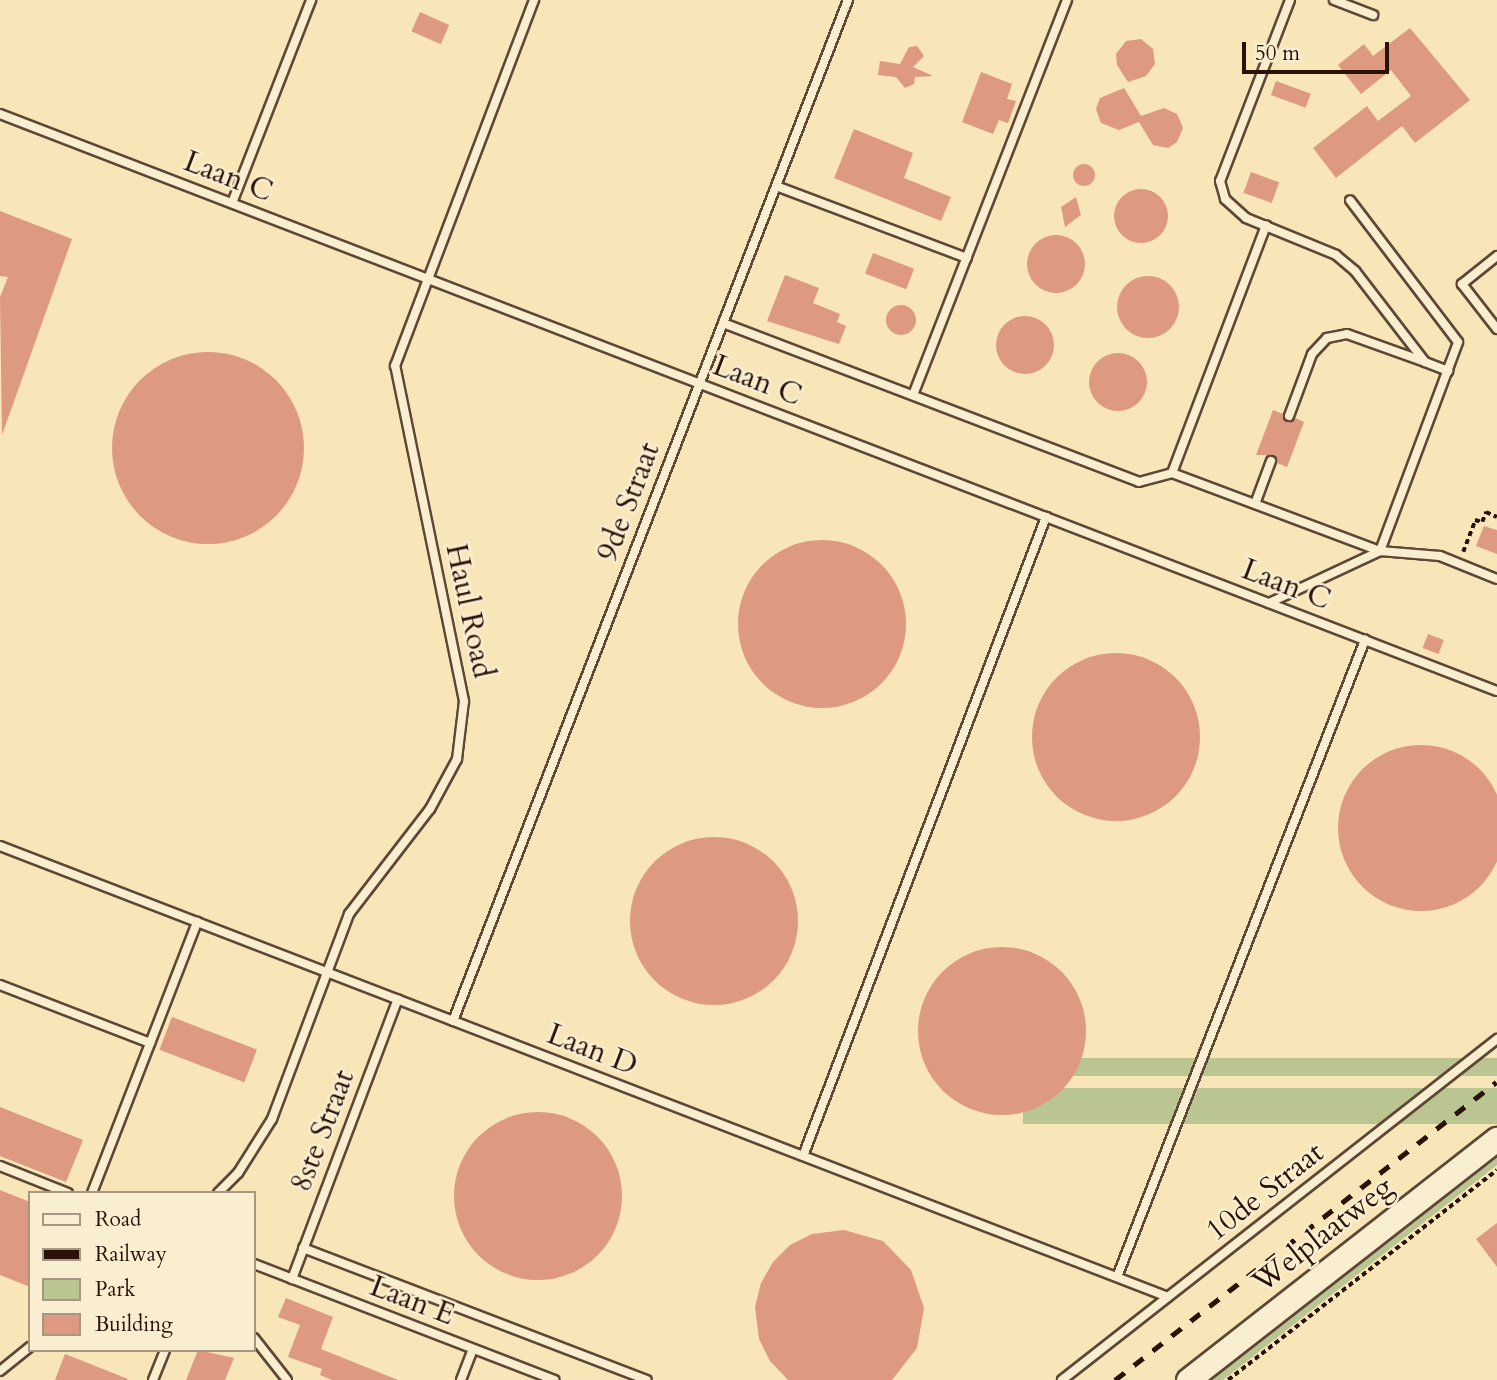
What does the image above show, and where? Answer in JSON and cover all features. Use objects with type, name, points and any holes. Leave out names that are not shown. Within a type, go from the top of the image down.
[{"type":"street","name":"Welplaatweg","points":[[1188,1380],[1497,1139]]},
{"type":"lane","points":[[232,204],[311,0]]},
{"type":"lane","name":"Haul Road","points":[[220,1191],[238,1173],[272,1119],[342,935],[359,899],[447,783],[463,729],[464,701],[396,366],[534,0]]},
{"type":"lane","name":"9de Straat","points":[[453,1021],[848,0]]},
{"type":"lane","points":[[913,395],[1067,0]]},
{"type":"lane","points":[[1290,0],[1220,181],[1231,207],[1266,225],[1314,243],[1355,271],[1425,362]]},
{"type":"lane","points":[[1334,0],[1373,15]]},
{"type":"lane","name":"Laan C","points":[[0,114],[1497,691]]},
{"type":"lane","points":[[776,186],[967,258]]},
{"type":"lane","points":[[1269,603],[1380,551],[1458,342],[1350,200]]},
{"type":"lane","points":[[1172,473],[1266,225]]},
{"type":"lane","points":[[1497,256],[1462,284],[1497,329]]},
{"type":"lane","points":[[723,323],[1139,482],[1172,473],[1380,551],[1440,556],[1497,579]]},
{"type":"lane","points":[[1289,416],[1312,354],[1337,334],[1359,336],[1448,371]]},
{"type":"lane","points":[[1255,504],[1271,461]]},
{"type":"lane","points":[[803,1156],[1046,517]]},
{"type":"lane","points":[[1117,1277],[1365,640]]},
{"type":"lane","name":"Laan D","points":[[0,846],[197,922],[329,969],[453,1021],[1168,1297]]},
{"type":"lane","points":[[93,1191],[197,922]]},
{"type":"lane","points":[[0,985],[150,1043]]},
{"type":"lane","name":"8ste Straat","points":[[292,1279],[398,999]]},
{"type":"lane","name":"10de Straat","points":[[1062,1380],[1497,1039]]},
{"type":"lane","points":[[0,1167],[63,1191]]},
{"type":"lane","points":[[303,1248],[647,1380]]},
{"type":"lane","name":"Laan E","points":[[256,1265],[554,1380]]},
{"type":"lane","points":[[256,1341],[287,1380]]},
{"type":"lane","points":[[0,1371],[28,1349]]},
{"type":"lane","points":[[461,1380],[473,1349]]},
{"type":"lane","points":[[153,1380],[164,1352]]},
{"type":"path","points":[[1458,563],[1475,520],[1482,522],[1486,512],[1497,516]]},
{"type":"path","name":"Welplaatweg","points":[[1228,1380],[1497,1170]]},
{"type":"green space","points":[[973,1058],[1497,1058],[1497,1076],[973,1076]]},
{"type":"green space","points":[[1023,1088],[1497,1088],[1497,1124],[1023,1124]]},
{"type":"green space","points":[[1497,1152],[1497,1165],[1223,1380],[1213,1380],[1222,1367]]},
{"type":"building","points":[[420,12],[449,25],[441,44],[411,31]]},
{"type":"building","points":[[1410,28],[1470,100],[1415,143],[1402,126],[1336,178],[1313,148],[1367,106],[1378,121],[1411,96],[1391,70],[1361,94],[1338,65],[1364,44],[1373,56]]},
{"type":"building","points":[[1141,39],[1153,49],[1155,64],[1146,76],[1128,82],[1117,65],[1116,54],[1126,41]]},
{"type":"building","points":[[917,46],[924,56],[913,67],[933,76],[915,77],[914,84],[905,88],[896,77],[878,75],[880,61],[900,64],[909,47]]},
{"type":"building","points":[[981,72],[1012,84],[1007,99],[1016,101],[1008,123],[999,120],[993,134],[962,122]]},
{"type":"building","points":[[1276,81],[1311,94],[1306,108],[1271,95]]},
{"type":"building","points":[[1124,88],[1141,116],[1164,108],[1177,114],[1183,128],[1177,142],[1168,148],[1153,145],[1139,122],[1119,130],[1101,123],[1096,109],[1100,98]]},
{"type":"building","points":[[854,129],[913,153],[904,178],[951,197],[941,221],[834,178]]},
{"type":"building","points":[[1084,164],[1092,167],[1095,175],[1092,183],[1084,186],[1076,183],[1073,175],[1076,167]]},
{"type":"building","points":[[1251,172],[1279,182],[1272,203],[1243,193]]},
{"type":"building","points":[[1141,189],[1160,197],[1168,216],[1160,235],[1141,243],[1122,235],[1114,216],[1122,197]]},
{"type":"building","points":[[1076,197],[1081,215],[1065,227],[1061,207]]},
{"type":"building","points":[[0,211],[72,239],[2,435],[0,297],[8,277],[0,276]]},
{"type":"building","points":[[1050,235],[1062,235],[1077,243],[1085,258],[1085,270],[1077,285],[1062,293],[1050,293],[1035,285],[1027,270],[1027,258],[1035,243]]},
{"type":"building","points":[[873,253],[914,269],[906,289],[865,274]]},
{"type":"building","points":[[785,275],[819,288],[813,303],[840,314],[837,322],[846,326],[839,344],[767,321]]},
{"type":"building","points":[[1148,276],[1170,285],[1179,307],[1170,329],[1148,338],[1126,329],[1117,307],[1126,285]]},
{"type":"building","points":[[901,305],[912,309],[916,320],[912,331],[901,335],[890,331],[886,320],[890,309]]},
{"type":"building","points":[[1025,316],[1036,318],[1049,329],[1054,345],[1052,356],[1041,369],[1025,374],[1014,372],[1001,361],[996,345],[998,334],[1009,321]]},
{"type":"building","points":[[208,352],[245,359],[276,380],[297,411],[304,448],[297,485],[276,516],[245,537],[208,544],[171,537],[140,516],[119,485],[112,448],[119,411],[140,380],[171,359]]},
{"type":"building","points":[[1118,353],[1129,355],[1142,366],[1147,382],[1145,393],[1134,406],[1118,411],[1107,409],[1094,398],[1089,382],[1091,371],[1102,358]]},
{"type":"building","points":[[1273,410],[1283,414],[1287,422],[1295,418],[1304,422],[1287,467],[1277,463],[1274,455],[1256,455]]},
{"type":"building","points":[[1484,526],[1497,530],[1497,554],[1476,546]]},
{"type":"building","points":[[822,540],[854,546],[882,564],[900,592],[906,624],[900,656],[882,684],[854,702],[822,708],[790,702],[762,684],[744,656],[738,624],[744,592],[762,564],[790,546]]},
{"type":"building","points":[[1428,634],[1444,640],[1438,654],[1423,648]]},
{"type":"building","points":[[1116,653],[1148,659],[1176,677],[1194,705],[1200,737],[1194,769],[1176,797],[1148,815],[1116,821],[1084,815],[1056,797],[1038,769],[1032,737],[1038,705],[1056,677],[1084,659]]},
{"type":"building","points":[[1405,746],[1437,746],[1467,759],[1480,769],[1498,796],[1498,860],[1480,887],[1467,897],[1437,910],[1405,910],[1375,897],[1362,887],[1352,874],[1339,844],[1339,812],[1352,782],[1362,769],[1375,759]]},
{"type":"building","points":[[714,837],[746,843],[774,861],[792,889],[798,921],[792,953],[774,981],[746,999],[714,1005],[682,999],[654,981],[636,953],[630,921],[636,889],[654,861],[682,843]]},
{"type":"building","points":[[1002,947],[1034,953],[1062,971],[1080,999],[1086,1031],[1080,1063],[1062,1091],[1034,1109],[1002,1115],[970,1109],[942,1091],[924,1063],[918,1031],[924,999],[942,971],[970,953]]},
{"type":"building","points":[[172,1017],[257,1050],[244,1082],[159,1050]]},
{"type":"building","points":[[0,1107],[83,1140],[66,1182],[0,1156]]},
{"type":"building","points":[[538,1112],[570,1118],[598,1136],[616,1164],[622,1196],[616,1228],[598,1256],[570,1274],[538,1280],[506,1274],[478,1256],[460,1228],[454,1196],[460,1164],[478,1136],[506,1118]]},
{"type":"building","points":[[0,1190],[28,1201],[28,1286],[0,1275]]},
{"type":"building","points":[[1497,1223],[1497,1267],[1476,1239]]},
{"type":"building","points":[[844,1230],[883,1241],[911,1270],[924,1308],[917,1348],[892,1380],[788,1380],[770,1361],[759,1339],[755,1307],[761,1283],[773,1262],[790,1245],[812,1234]]},
{"type":"building","points":[[286,1298],[333,1317],[321,1349],[398,1380],[332,1380],[320,1375],[322,1369],[288,1357],[300,1325],[278,1317]]},
{"type":"building","points":[[197,1352],[234,1358],[225,1380],[186,1380]]},
{"type":"building","points":[[65,1354],[128,1379],[55,1380]]},
{"type":"railway","points":[[1115,1380],[1497,1082]]}]
